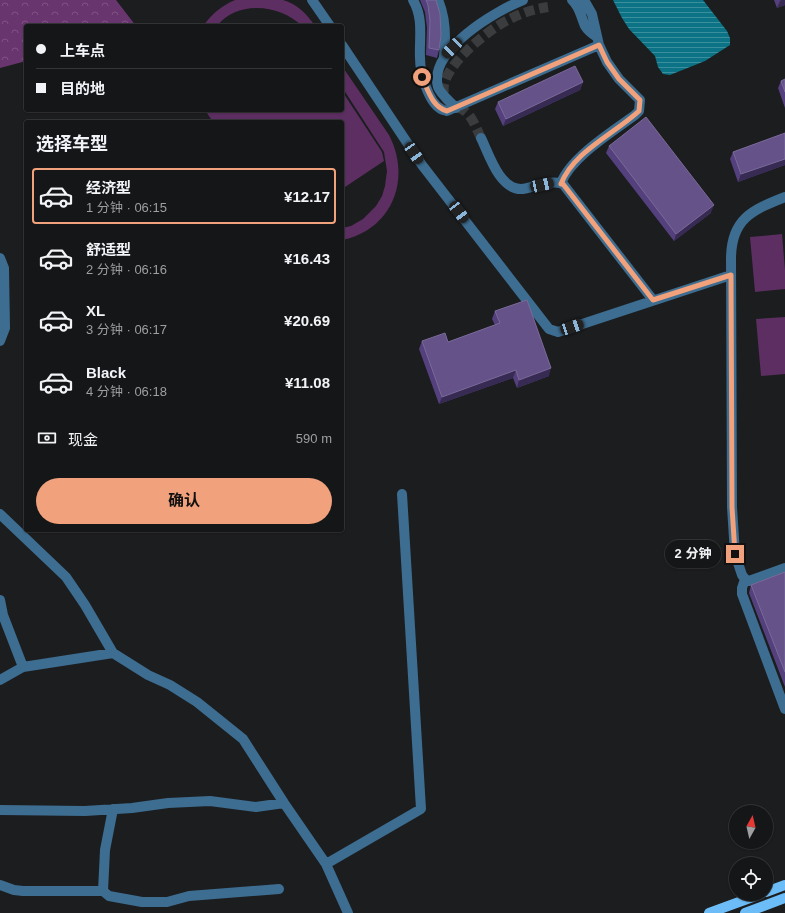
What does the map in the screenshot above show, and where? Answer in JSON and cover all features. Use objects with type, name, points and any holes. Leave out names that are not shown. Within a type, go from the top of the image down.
[{"type":"main road","points":[[773,889],[785,885]]},
{"type":"main road","points":[[745,913],[785,898]]},
{"type":"main road","points":[[709,913],[742,901]]},
{"type":"street","points":[[312,0],[329,24]]},
{"type":"street","points":[[413,0],[420,16],[420,59],[422,77],[433,101],[440,109],[447,111],[598,41]]},
{"type":"street","points":[[438,0],[446,38],[444,57]]},
{"type":"street","points":[[456,108],[440,91],[438,86],[439,66],[444,57],[460,40],[482,22],[505,7],[523,0]]},
{"type":"street","points":[[572,0],[576,4],[585,25],[598,41]]},
{"type":"street","points":[[561,184],[565,174],[579,157],[639,111],[640,100],[619,79],[607,62],[598,41],[592,14],[584,0]]},
{"type":"street","points":[[344,48],[422,165],[549,329],[558,332],[731,275]]},
{"type":"street","points":[[481,138],[499,177],[505,183],[521,189],[552,182],[561,184],[568,190],[653,300]]},
{"type":"street","points":[[785,197],[758,208],[748,215],[742,222],[737,230],[732,245],[731,275],[732,507],[735,554],[742,575],[749,581],[785,568]]},
{"type":"street","points":[[0,258],[4,268],[5,328],[0,341]]},
{"type":"street","points":[[326,864],[421,809],[402,494]]},
{"type":"street","points":[[0,514],[66,577],[86,605],[113,653],[148,675],[170,685],[198,702],[243,739],[284,803],[326,864],[348,913]]},
{"type":"street","points":[[745,579],[742,594],[785,709]]},
{"type":"street","points":[[0,600],[3,615],[23,667]]},
{"type":"street","points":[[0,680],[23,667],[113,653]]},
{"type":"street","points":[[0,810],[85,811],[168,803],[210,801],[256,807],[284,803]]},
{"type":"street","points":[[103,892],[105,850],[113,809]]},
{"type":"street","points":[[0,885],[14,890],[23,891],[103,892],[116,898],[130,901],[148,902],[167,902],[189,896],[279,889]]},
{"type":"green space","points":[[0,0],[116,0],[134,24],[24,24],[24,62],[0,68]]},
{"type":"shaded area","points":[[235,0],[283,0],[293,4],[301,10],[309,17],[314,24],[299,24],[282,13],[271,9],[259,8],[236,12],[225,18],[219,24],[205,24],[225,5]]},
{"type":"shaded area","points":[[344,69],[389,135],[396,152],[398,169],[397,185],[393,200],[385,214],[374,226],[359,234],[344,239],[344,228],[351,226],[363,219],[376,206],[382,196],[387,171],[384,152],[344,90]]},
{"type":"shaded area","points":[[344,94],[382,152],[384,161],[344,188],[344,120],[212,120],[206,112],[344,112]]},
{"type":"shaded area","points":[[782,234],[785,289],[755,292],[750,237]]},
{"type":"shaded area","points":[[785,317],[785,374],[761,376],[756,319]]},
{"type":"water","points":[[613,0],[703,0],[727,31],[730,38],[730,45],[705,61],[670,75],[663,74],[658,67],[655,56],[629,29]]},
{"type":"building","points":[[426,0],[436,0],[440,14],[441,35],[439,50],[429,48],[430,21]]},
{"type":"building","points":[[575,66],[583,82],[506,119],[498,102]]},
{"type":"building","points":[[785,79],[785,92],[781,81]]},
{"type":"building","points":[[646,117],[714,205],[676,234],[609,146]]},
{"type":"building","points":[[785,133],[785,159],[741,174],[733,152]]},
{"type":"building","points":[[527,300],[551,368],[519,380],[516,370],[442,397],[422,341],[445,333],[448,342],[500,323],[495,311]]},
{"type":"building","points":[[785,572],[785,672],[751,585]]},
{"type":"tunnel","points":[[481,138],[473,121],[468,115],[463,110],[449,103],[447,100],[444,86],[448,75],[465,52],[499,25],[523,13],[548,7]]},
{"type":"route","points":[[422,77],[433,101],[440,109],[447,111],[599,45],[607,62],[619,79],[640,100],[639,111],[579,157],[565,174],[561,184],[563,184],[653,300],[731,275],[732,507],[735,554]]}]
